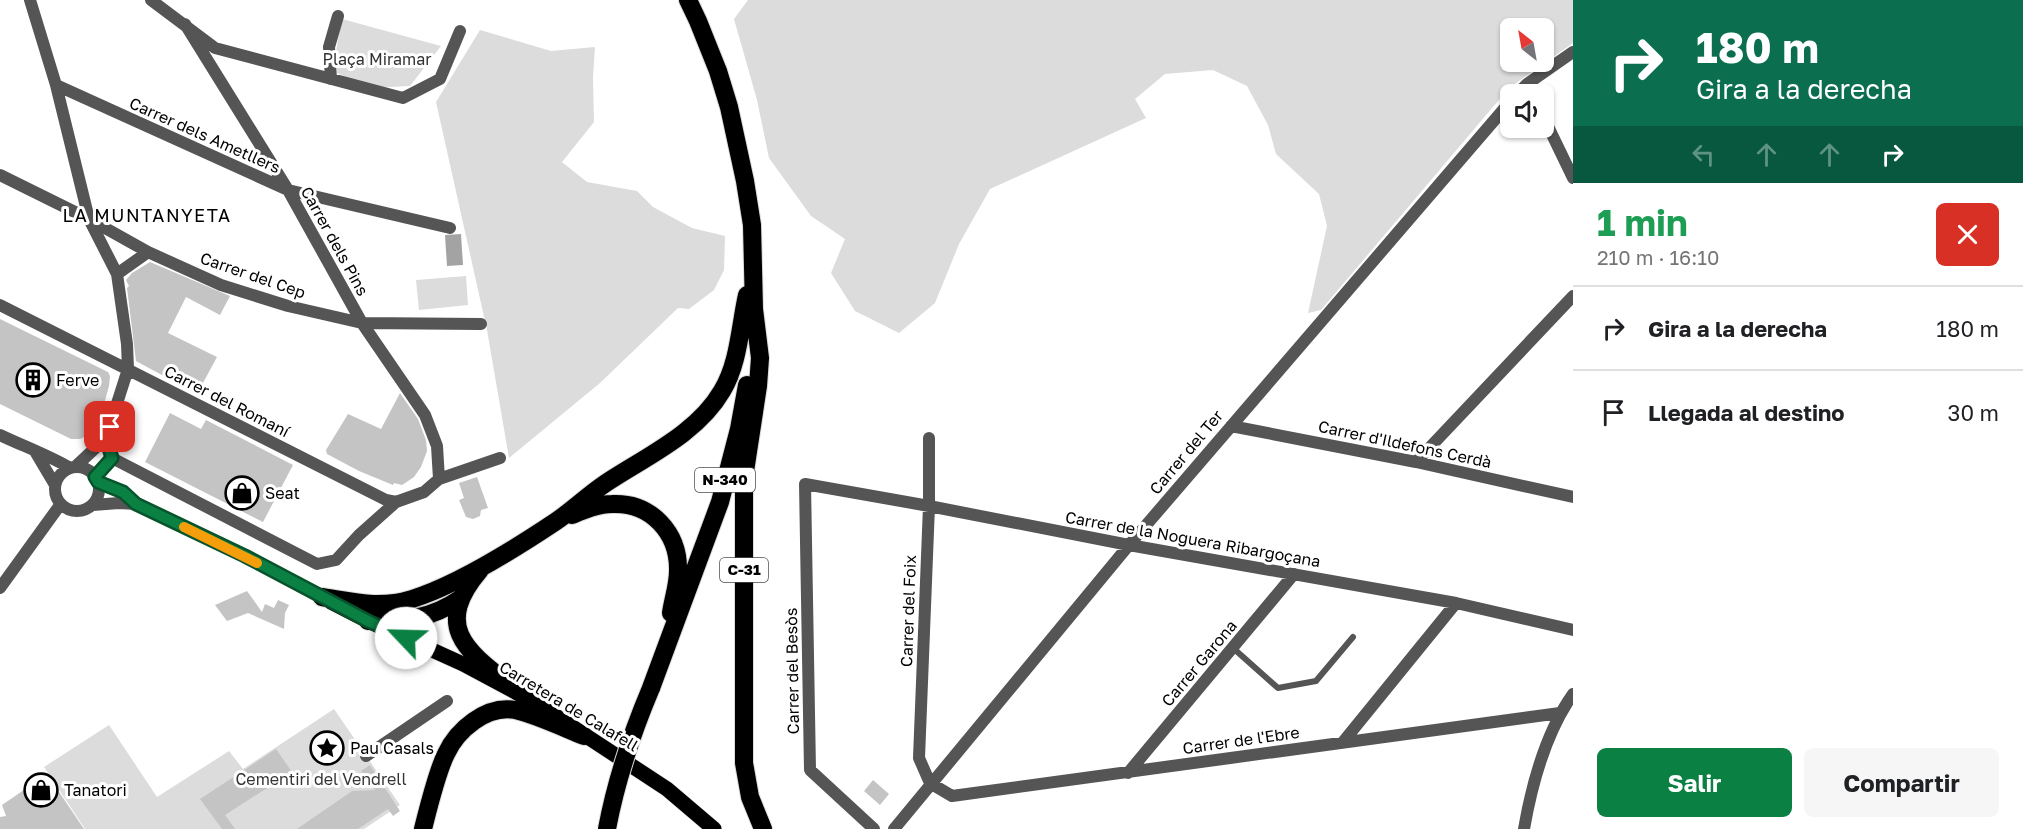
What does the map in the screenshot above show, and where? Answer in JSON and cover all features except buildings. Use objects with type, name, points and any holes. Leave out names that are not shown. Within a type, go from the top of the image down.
[{"type":"highway","name":"N-340","points":[[607,829],[611,807],[635,726],[720,501],[739,429],[748,375],[754,309],[752,225],[745,181],[729,106],[706,41],[688,0]]},
{"type":"highway","points":[[322,597],[374,606],[410,600],[437,590],[484,565],[556,521],[603,485],[686,430],[721,393],[734,361],[753,270]]},
{"type":"highway","name":"C-31","points":[[754,309],[760,358],[744,478],[744,763],[750,797],[763,829]]},
{"type":"highway","points":[[556,521],[587,509],[610,504],[624,504],[643,509],[667,530],[676,549],[679,572],[667,644]]},
{"type":"highway","points":[[368,621],[398,622],[425,616],[451,605],[460,598],[484,565]]},
{"type":"highway","points":[[460,598],[457,611],[460,638],[469,651],[520,693]]},
{"type":"highway","points":[[423,829],[446,755],[471,723],[487,714],[515,710],[584,736]]},
{"type":"main road","name":"Carretera de Calafell","points":[[322,597],[520,693],[668,789],[714,829]]},
{"type":"street","points":[[30,0],[56,85],[89,219],[117,274],[127,344],[128,369],[106,438],[73,468],[60,475],[55,485]]},
{"type":"street","points":[[151,0],[215,48],[403,98],[440,79],[460,32]]},
{"type":"street","points":[[331,79],[329,47],[338,16]]},
{"type":"street","name":"Carrer dels Pins","points":[[185,24],[288,190],[362,323],[425,415],[437,446],[439,479]]},
{"type":"street","points":[[1535,84],[1573,52]]},
{"type":"street","name":"Carrer dels Ametllers","points":[[56,85],[288,190],[450,228]]},
{"type":"street","name":"Carrer del Ter","points":[[894,829],[1129,545],[1500,114]]},
{"type":"street","points":[[1554,138],[1573,178]]},
{"type":"street","name":"Carrer del Cep","points":[[0,176],[89,219],[148,252],[221,285],[288,306],[362,323],[481,324]]},
{"type":"street","points":[[117,274],[148,252]]},
{"type":"street","points":[[1416,462],[1573,296]]},
{"type":"street","name":"Carrer del Romaní","points":[[0,305],[386,500],[396,502]]},
{"type":"street","name":"Carrer d'Ildefons Cerdà","points":[[1231,426],[1416,462],[1573,497]]},
{"type":"street","points":[[0,435],[36,453],[73,468],[88,471],[96,480],[99,492],[93,504],[77,512],[60,505],[55,485],[36,453]]},
{"type":"street","points":[[106,438],[112,458],[317,564],[336,560],[359,535],[396,502],[424,492],[439,479],[500,458]]},
{"type":"street","name":"Carrer del Foix","points":[[929,438],[929,506],[919,758],[930,783]]},
{"type":"street","points":[[96,480],[112,458]]},
{"type":"street","name":"Carretera de Calafell","points":[[96,480],[123,492],[136,504],[245,556],[322,597]]},
{"type":"street","name":"Carrer de la Noguera Ribargoçana","points":[[805,484],[1456,603],[1573,630]]},
{"type":"street","name":"Carrer del Besòs","points":[[805,484],[810,770],[874,829]]},
{"type":"street","name":"Carretera de Calafell","points":[[93,504],[136,504]]},
{"type":"street","points":[[0,588],[60,505]]},
{"type":"street","name":"Carrer Garona","points":[[1128,773],[1294,574]]},
{"type":"street","points":[[1343,742],[1456,603]]},
{"type":"street","points":[[1524,829],[1529,800],[1560,713],[1573,694]]},
{"type":"street","points":[[366,756],[447,701]]},
{"type":"street","name":"Carrer de l'Ebre","points":[[930,783],[952,796],[1560,713]]},
{"type":"lane","points":[[1233,648],[1278,687],[1316,681],[1353,637]]},
{"type":"green space","points":[[748,0],[1573,0],[1573,43],[1554,56],[1554,18],[1500,18],[1500,72],[1532,72],[1515,84],[1500,84],[1500,99],[1321,310],[1308,313],[1327,226],[1319,194],[1276,154],[1268,125],[1247,86],[1213,70],[1165,74],[1135,99],[1146,118],[990,189],[959,244],[935,303],[899,333],[855,311],[831,273],[845,239],[811,216],[769,158],[757,100],[734,19]]},
{"type":"green space","name":"Plaça Miramar","points":[[342,19],[441,46],[410,86],[372,88],[337,73],[336,51]]},
{"type":"green space","points":[[480,30],[551,51],[595,47],[594,122],[562,162],[587,182],[637,191],[653,207],[692,228],[725,236],[724,270],[714,290],[689,309],[678,308],[600,383],[509,458],[487,330],[436,102]]},
{"type":"green space","points":[[466,276],[468,305],[419,310],[416,280]]},
{"type":"green space","name":"Cementiri del Vendrell","points":[[334,709],[400,805],[364,829],[85,829],[44,767],[109,725],[157,797],[229,751],[243,769]]},
{"type":"shaded area","points":[[461,234],[463,265],[447,266],[445,235]]},
{"type":"slow traffic","points":[[184,527],[257,563]]},
{"type":"place","name":"Ferve","points":[[33,380]]},
{"type":"place","name":"Seat","points":[[242,493]]},
{"type":"place","name":"Pau Casals","points":[[327,748]]},
{"type":"place","name":"Tanatori","points":[[41,790]]},
{"type":"district","name":"LA MUNTANYETA","points":[[147,216]]},
{"type":"route","points":[[110,427],[106,438],[112,458],[95,477],[98,482],[123,492],[136,504],[245,556],[368,621],[406,638]]}]
